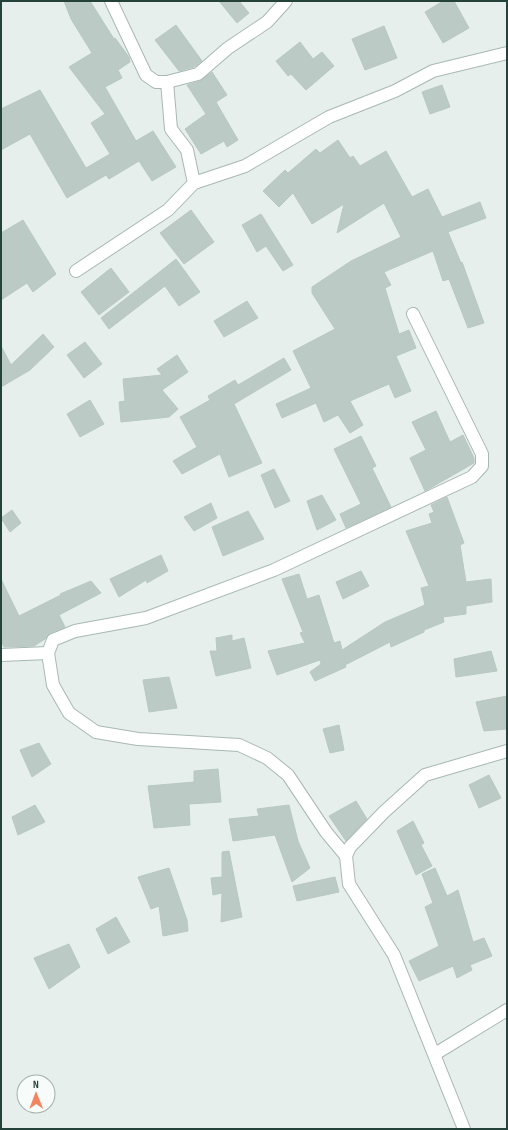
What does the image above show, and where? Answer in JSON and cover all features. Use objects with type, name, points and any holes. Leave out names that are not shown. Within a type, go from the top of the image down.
[{"type":"street","points":[[111,1],[146,75],[156,82],[167,82],[198,74],[228,48],[267,22],[286,1]]},
{"type":"street","points":[[76,271],[168,210],[194,183],[245,166],[329,117],[395,91],[433,71],[507,53]]},
{"type":"street","points":[[167,82],[171,129],[187,150],[194,183]]},
{"type":"street","points":[[346,856],[326,832],[288,775],[267,758],[239,745],[138,739],[96,732],[69,714],[53,684],[48,653],[53,640],[75,631],[146,618],[274,570],[472,477],[482,466],[482,454],[413,314]]},
{"type":"street","points":[[1,656],[48,653]]},
{"type":"street","points":[[464,1129],[394,955],[349,884],[346,856],[350,847],[384,812],[425,775],[507,751]]},
{"type":"street","points":[[435,1054],[507,1010]]},
{"type":"building","points":[[64,1],[90,1],[114,39],[115,38],[129,57],[130,62],[118,70],[122,78],[105,87],[136,141],[153,131],[176,167],[152,181],[139,161],[109,179],[106,175],[67,198],[30,134],[1,150],[1,109],[40,90],[86,168],[110,154],[91,123],[105,114],[69,67],[92,53],[71,19]]},
{"type":"building","points":[[219,1],[239,1],[249,13],[237,23]]},
{"type":"building","points":[[443,1],[454,1],[469,28],[443,43],[425,12]]},
{"type":"building","points":[[176,25],[202,61],[194,67],[179,71],[155,40]]},
{"type":"building","points":[[384,26],[397,58],[365,70],[352,39]]},
{"type":"building","points":[[300,42],[313,59],[322,52],[334,66],[306,90],[291,74],[288,76],[276,61]]},
{"type":"building","points":[[212,72],[227,95],[216,102],[238,140],[227,147],[224,141],[201,154],[185,129],[206,114],[187,85],[200,81]]},
{"type":"building","points":[[442,85],[450,107],[430,114],[422,92]]},
{"type":"building","points":[[338,140],[350,158],[353,156],[360,166],[386,151],[412,197],[428,189],[442,217],[480,202],[486,218],[448,232],[461,263],[462,262],[484,323],[468,328],[449,279],[443,281],[433,251],[384,272],[391,285],[385,288],[399,334],[409,330],[416,348],[396,356],[411,391],[395,398],[389,384],[350,401],[363,425],[350,433],[338,415],[324,422],[316,403],[282,418],[276,404],[311,388],[293,351],[335,329],[312,293],[312,287],[351,261],[401,237],[384,203],[337,233],[344,204],[312,224],[293,193],[279,207],[263,191],[285,170],[288,173],[316,149],[320,153]]},
{"type":"building","points":[[191,210],[214,242],[184,264],[160,233]]},
{"type":"building","points":[[261,214],[293,265],[283,271],[266,246],[257,252],[242,225]]},
{"type":"building","points":[[23,220],[56,274],[33,292],[27,283],[1,300],[1,233]]},
{"type":"building","points":[[176,259],[200,292],[179,306],[165,286],[109,329],[101,318]]},
{"type":"building","points":[[111,268],[129,292],[99,315],[81,292]]},
{"type":"building","points":[[247,301],[258,318],[224,337],[214,321]]},
{"type":"building","points":[[43,334],[54,347],[30,370],[1,387],[1,346],[11,365]]},
{"type":"building","points":[[85,342],[102,364],[84,378],[67,355]]},
{"type":"building","points":[[177,355],[188,372],[162,390],[178,409],[169,417],[121,422],[119,402],[125,401],[123,379],[162,375],[157,369]]},
{"type":"building","points":[[284,358],[291,370],[234,404],[262,463],[229,477],[220,454],[182,474],[173,461],[197,447],[180,417],[210,400],[208,396],[235,380],[238,385]]},
{"type":"building","points":[[90,400],[104,424],[80,437],[67,414]]},
{"type":"building","points":[[436,411],[450,442],[463,435],[474,458],[474,463],[425,491],[410,458],[426,450],[412,422]]},
{"type":"building","points":[[361,436],[376,466],[372,468],[391,507],[346,528],[340,514],[361,504],[334,449]]},
{"type":"building","points":[[274,469],[290,501],[275,508],[261,475]]},
{"type":"building","points":[[322,495],[336,520],[317,530],[307,501]]},
{"type":"building","points":[[447,497],[464,543],[460,545],[466,582],[491,579],[492,602],[466,606],[466,614],[443,617],[444,622],[424,630],[424,632],[391,647],[390,642],[345,665],[346,667],[315,681],[310,672],[321,664],[320,660],[277,675],[268,651],[305,643],[300,633],[303,632],[282,579],[299,574],[307,599],[319,595],[334,643],[340,641],[342,650],[385,622],[425,605],[421,588],[429,586],[406,531],[432,523],[429,514],[434,512],[431,505]]},
{"type":"building","points":[[211,503],[217,518],[194,531],[184,517]]},
{"type":"building","points":[[12,510],[21,523],[10,532],[1,518]]},
{"type":"building","points":[[248,511],[264,539],[223,556],[212,527]]},
{"type":"building","points":[[161,555],[168,571],[147,583],[146,580],[119,597],[110,579]]},
{"type":"building","points":[[361,571],[369,586],[343,599],[336,582]]},
{"type":"building","points":[[1,579],[19,616],[61,595],[60,594],[91,581],[101,593],[59,615],[65,627],[50,633],[45,639],[34,646],[4,647],[1,641]]},
{"type":"building","points":[[232,635],[232,641],[244,638],[251,668],[216,676],[210,651],[217,651],[216,638]]},
{"type":"building","points":[[491,651],[497,671],[456,677],[454,659]]},
{"type":"building","points":[[169,677],[177,708],[149,712],[143,680]]},
{"type":"building","points":[[507,696],[507,729],[484,731],[476,702]]},
{"type":"building","points":[[339,725],[344,750],[330,753],[323,729]]},
{"type":"building","points":[[39,743],[51,764],[32,777],[20,750]]},
{"type":"building","points":[[218,769],[221,802],[189,804],[190,825],[154,828],[148,786],[194,782],[194,771]]},
{"type":"building","points":[[489,775],[501,798],[479,808],[469,785]]},
{"type":"building","points":[[356,801],[367,819],[346,841],[329,816]]},
{"type":"building","points":[[35,805],[45,822],[18,835],[12,817]]},
{"type":"building","points":[[289,805],[298,841],[310,868],[292,882],[275,835],[233,841],[229,819],[259,816],[257,809]]},
{"type":"building","points":[[413,821],[424,843],[421,845],[432,866],[416,875],[397,831]]},
{"type":"building","points":[[229,851],[242,917],[221,922],[222,893],[213,895],[211,878],[222,877],[222,852]]},
{"type":"building","points":[[169,868],[187,920],[188,931],[163,936],[159,906],[151,909],[138,877]]},
{"type":"building","points":[[435,868],[447,896],[458,890],[473,942],[484,938],[492,956],[470,965],[472,970],[457,978],[453,966],[419,981],[409,961],[439,946],[425,907],[433,903],[422,874]]},
{"type":"building","points":[[335,877],[339,892],[297,901],[293,886]]},
{"type":"building","points":[[116,917],[130,942],[108,954],[96,929]]},
{"type":"building","points":[[69,944],[80,967],[49,989],[34,958]]}]
